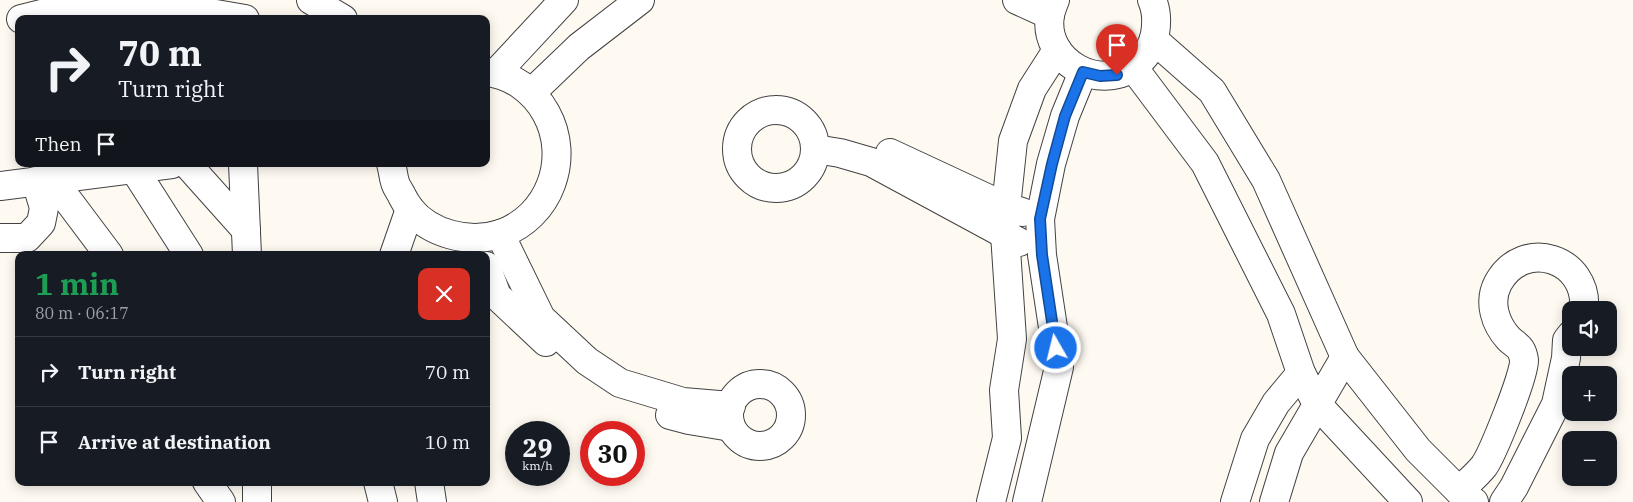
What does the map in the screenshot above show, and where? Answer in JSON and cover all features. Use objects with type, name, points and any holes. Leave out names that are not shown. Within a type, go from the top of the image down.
[{"type":"street","points":[[311,0],[337,15]]},
{"type":"street","points":[[392,167],[395,184],[410,209],[427,224],[445,245],[486,242],[523,222],[542,202],[554,178],[558,152],[553,125],[540,102],[520,84],[491,72],[564,0]]},
{"type":"street","points":[[531,94],[579,47],[640,0]]},
{"type":"street","points":[[1017,0],[1052,8],[1050,34],[1057,50],[1068,64],[1083,72],[1100,76],[1117,75],[1133,67],[1146,55],[1154,40],[1157,23],[1155,6],[1152,0]]},
{"type":"street","points":[[34,15],[77,3],[157,4],[222,15]]},
{"type":"street","points":[[0,25],[15,20]]},
{"type":"street","points":[[1154,40],[1212,90],[1266,180],[1345,357],[1418,450],[1466,496],[1484,465],[1513,402],[1525,362],[1521,348],[1500,328],[1494,314],[1493,299],[1497,284],[1506,271],[1518,262],[1533,258],[1548,258],[1562,263],[1574,273],[1582,285],[1585,301]]},
{"type":"street","points":[[991,502],[1007,438],[1004,390],[1012,339],[1005,234],[1013,140],[1032,89],[1057,50]]},
{"type":"street","points":[[1133,67],[1205,163],[1281,314],[1301,373],[1317,404],[1408,502]]},
{"type":"street","points":[[1027,502],[1059,367],[1042,255],[1040,219],[1065,116],[1083,72]]},
{"type":"street","points":[[1040,219],[1006,207],[871,144],[838,136],[814,142],[840,153],[871,162],[1042,255]]},
{"type":"street","points":[[0,186],[144,167]]},
{"type":"street","points":[[189,167],[247,243]]},
{"type":"street","points":[[243,167],[247,243]]},
{"type":"street","points":[[134,168],[186,251]]},
{"type":"street","points":[[0,238],[34,246],[44,208],[44,180]]},
{"type":"street","points":[[44,180],[106,251]]},
{"type":"street","points":[[395,251],[410,209]]},
{"type":"street","points":[[486,242],[541,318],[587,361],[620,383],[731,416],[689,420],[620,402],[593,387],[497,296],[490,277]]},
{"type":"street","points":[[1504,502],[1514,487],[1556,404],[1566,356]]},
{"type":"street","points":[[1274,502],[1289,453],[1345,357]]},
{"type":"street","points":[[1235,502],[1255,439],[1276,403],[1301,373]]},
{"type":"street","points":[[210,486],[221,502]]},
{"type":"street","points":[[257,486],[257,502]]},
{"type":"street","points":[[379,486],[383,502]]},
{"type":"street","points":[[430,486],[432,502]]},
{"type":"route","points":[[1056,348],[1042,255],[1040,219],[1052,164],[1065,116],[1083,72],[1100,76],[1117,75]]}]
